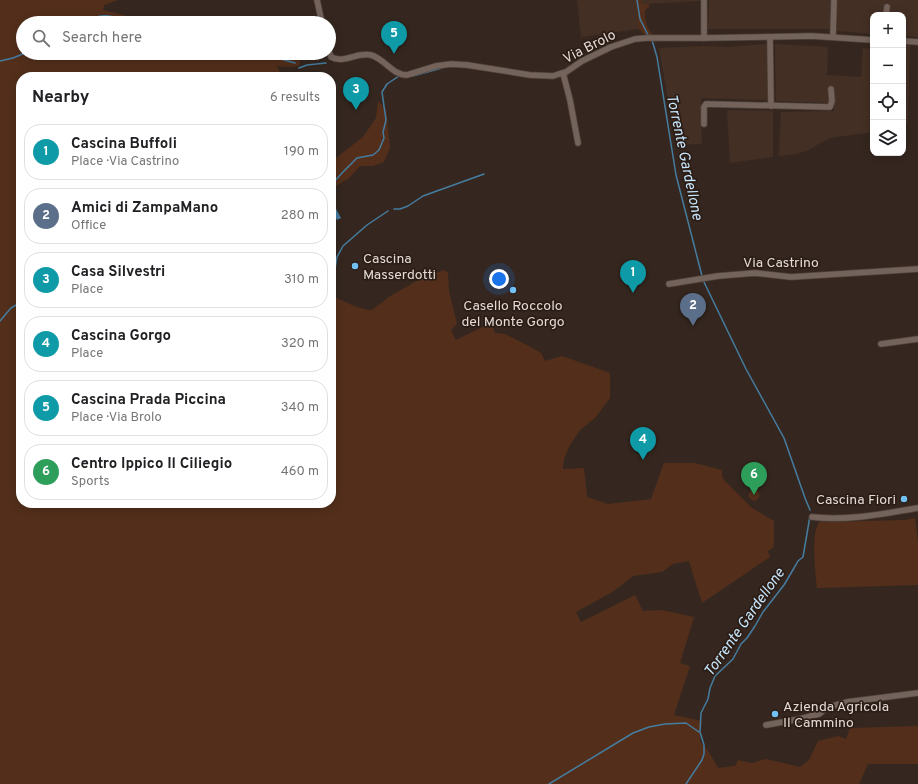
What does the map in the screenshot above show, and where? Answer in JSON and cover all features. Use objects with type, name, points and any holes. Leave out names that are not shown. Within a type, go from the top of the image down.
[{"type":"street","points":[[317,0],[320,16]]},
{"type":"street","points":[[704,0],[704,38]]},
{"type":"street","points":[[833,37],[834,0]]},
{"type":"street","points":[[886,12],[887,7]]},
{"type":"street","name":"Via Brolo","points":[[336,60],[363,55],[371,56],[380,59],[398,74],[402,75],[407,75],[436,66],[451,64],[467,65],[536,76],[553,76],[563,73],[596,53],[635,39],[812,36],[870,40]]},
{"type":"street","points":[[770,37],[771,106]]},
{"type":"street","points":[[906,42],[918,42]]},
{"type":"street","points":[[563,73],[578,143]]},
{"type":"street","points":[[704,124],[704,107],[706,104],[830,107],[832,101],[832,89]]},
{"type":"street","name":"Via Castrino","points":[[669,284],[725,275],[755,273],[790,277],[918,269]]},
{"type":"street","points":[[881,344],[918,339]]},
{"type":"street","points":[[812,518],[827,519],[884,514],[918,508]]},
{"type":"street","points":[[766,725],[819,714],[829,707],[847,702],[918,693]]},
{"type":"street","points":[[822,716],[824,710]]},
{"type":"shaded area","points":[[0,0],[118,0],[104,5],[103,10],[127,16],[16,16],[16,60],[300,61],[299,66],[277,66],[280,72],[16,72],[16,508],[336,508],[336,297],[354,306],[372,310],[390,296],[420,279],[444,270],[448,273],[449,291],[457,324],[451,330],[456,340],[491,323],[495,333],[505,334],[531,347],[541,353],[545,361],[562,356],[610,373],[610,398],[595,418],[580,430],[570,445],[564,459],[563,469],[584,468],[587,497],[608,504],[651,499],[664,463],[695,463],[722,470],[724,480],[752,508],[774,521],[774,544],[773,548],[768,551],[770,557],[702,603],[689,561],[673,564],[662,572],[633,576],[614,591],[576,612],[581,622],[635,595],[643,611],[661,610],[694,617],[680,663],[690,666],[674,715],[702,721],[700,741],[709,752],[718,768],[735,766],[738,760],[752,763],[766,759],[800,767],[809,760],[818,741],[838,736],[846,739],[850,728],[918,726],[918,764],[868,764],[859,784],[0,784]]},
{"type":"shaded area","points":[[577,0],[635,0],[639,29],[581,37]]},
{"type":"shaded area","points":[[635,0],[641,0],[642,4],[649,4],[649,7],[645,10],[645,17],[649,30],[653,35],[645,35],[639,29]]},
{"type":"shaded area","points":[[641,0],[701,0],[701,1],[642,4]]},
{"type":"shaded area","points":[[709,0],[832,0],[830,28],[708,29]]},
{"type":"shaded area","points":[[837,0],[918,0],[918,37],[906,36],[906,12],[870,12],[870,34],[837,31]]},
{"type":"shaded area","points":[[768,44],[769,94],[767,100],[701,98],[702,144],[676,145],[659,48],[703,46],[726,47]]},
{"type":"shaded area","points":[[775,44],[828,47],[827,75],[861,77],[863,48],[870,49],[870,132],[830,138],[806,151],[779,156],[781,112],[834,111],[834,89],[829,89],[829,103],[776,101]]},
{"type":"shaded area","points":[[906,45],[910,45],[908,123],[906,124]]},
{"type":"shaded area","points":[[378,101],[386,109],[387,117],[390,148],[384,162],[373,166],[360,166],[349,178],[336,186],[336,158],[363,137],[376,118]]},
{"type":"shaded area","points":[[727,110],[773,111],[773,157],[730,163]]},
{"type":"shaded area","points":[[752,490],[756,490],[758,491],[758,499],[752,500],[749,497],[749,493]]},
{"type":"shaded area","points":[[915,518],[918,543],[918,585],[817,588],[814,543],[817,527],[820,522],[905,520]]},
{"type":"water","points":[[336,209],[341,218],[337,220],[336,218]]},
{"type":"waterway","name":"Torrente Gardellone","points":[[637,0],[640,19],[648,35]]},
{"type":"waterway","points":[[99,16],[105,16]]},
{"type":"waterway","name":"Torrente Gardellone","points":[[652,40],[657,57],[676,175],[702,276]]},
{"type":"waterway","points":[[0,61],[16,57]]},
{"type":"waterway","points":[[284,60],[295,63]]},
{"type":"waterway","points":[[299,68],[307,65],[326,63]]},
{"type":"waterway","points":[[413,76],[442,68]]},
{"type":"waterway","points":[[336,180],[357,158],[373,155],[379,150],[384,138],[383,132],[386,120],[382,92],[387,84],[399,76]]},
{"type":"waterway","points":[[540,78],[551,78]]},
{"type":"waterway","points":[[394,209],[400,209],[408,206],[423,196],[484,174]]},
{"type":"waterway","points":[[336,263],[337,257],[343,246],[367,225],[388,211]]},
{"type":"waterway","name":"Torrente Gardellone","points":[[703,280],[746,369],[784,438],[810,510]]},
{"type":"waterway","points":[[0,321],[11,308],[16,305]]},
{"type":"waterway","name":"Torrente Gardellone","points":[[686,784],[702,760],[704,754],[704,745],[700,732],[701,713],[708,699],[710,688],[715,676],[733,659],[741,644],[747,638],[763,612],[784,585],[798,561],[803,557],[810,516]]},
{"type":"waterway","points":[[549,784],[633,733],[649,727],[665,724],[686,723],[699,732]]},
{"type":"place","name":"Cascina Prada Piccina","points":[[394,54]]},
{"type":"place","name":"Casa Silvestri","points":[[356,110]]},
{"type":"place","name":"Cascina Masserdotti","points":[[355,266]]},
{"type":"place","name":"Casello Roccolo del Monte Gorgo","points":[[513,290]]},
{"type":"place","name":"Cascina Buffoli","points":[[633,293]]},
{"type":"place","name":"Amici di ZampaMano","points":[[693,326]]},
{"type":"place","name":"Cascina Gorgo","points":[[643,460]]},
{"type":"place","name":"Centro Ippico Il Ciliegio","points":[[754,495]]},
{"type":"place","name":"Cascina Fiori","points":[[904,499]]},
{"type":"place","name":"Azienda Agricola Il Cammino","points":[[775,714]]}]
